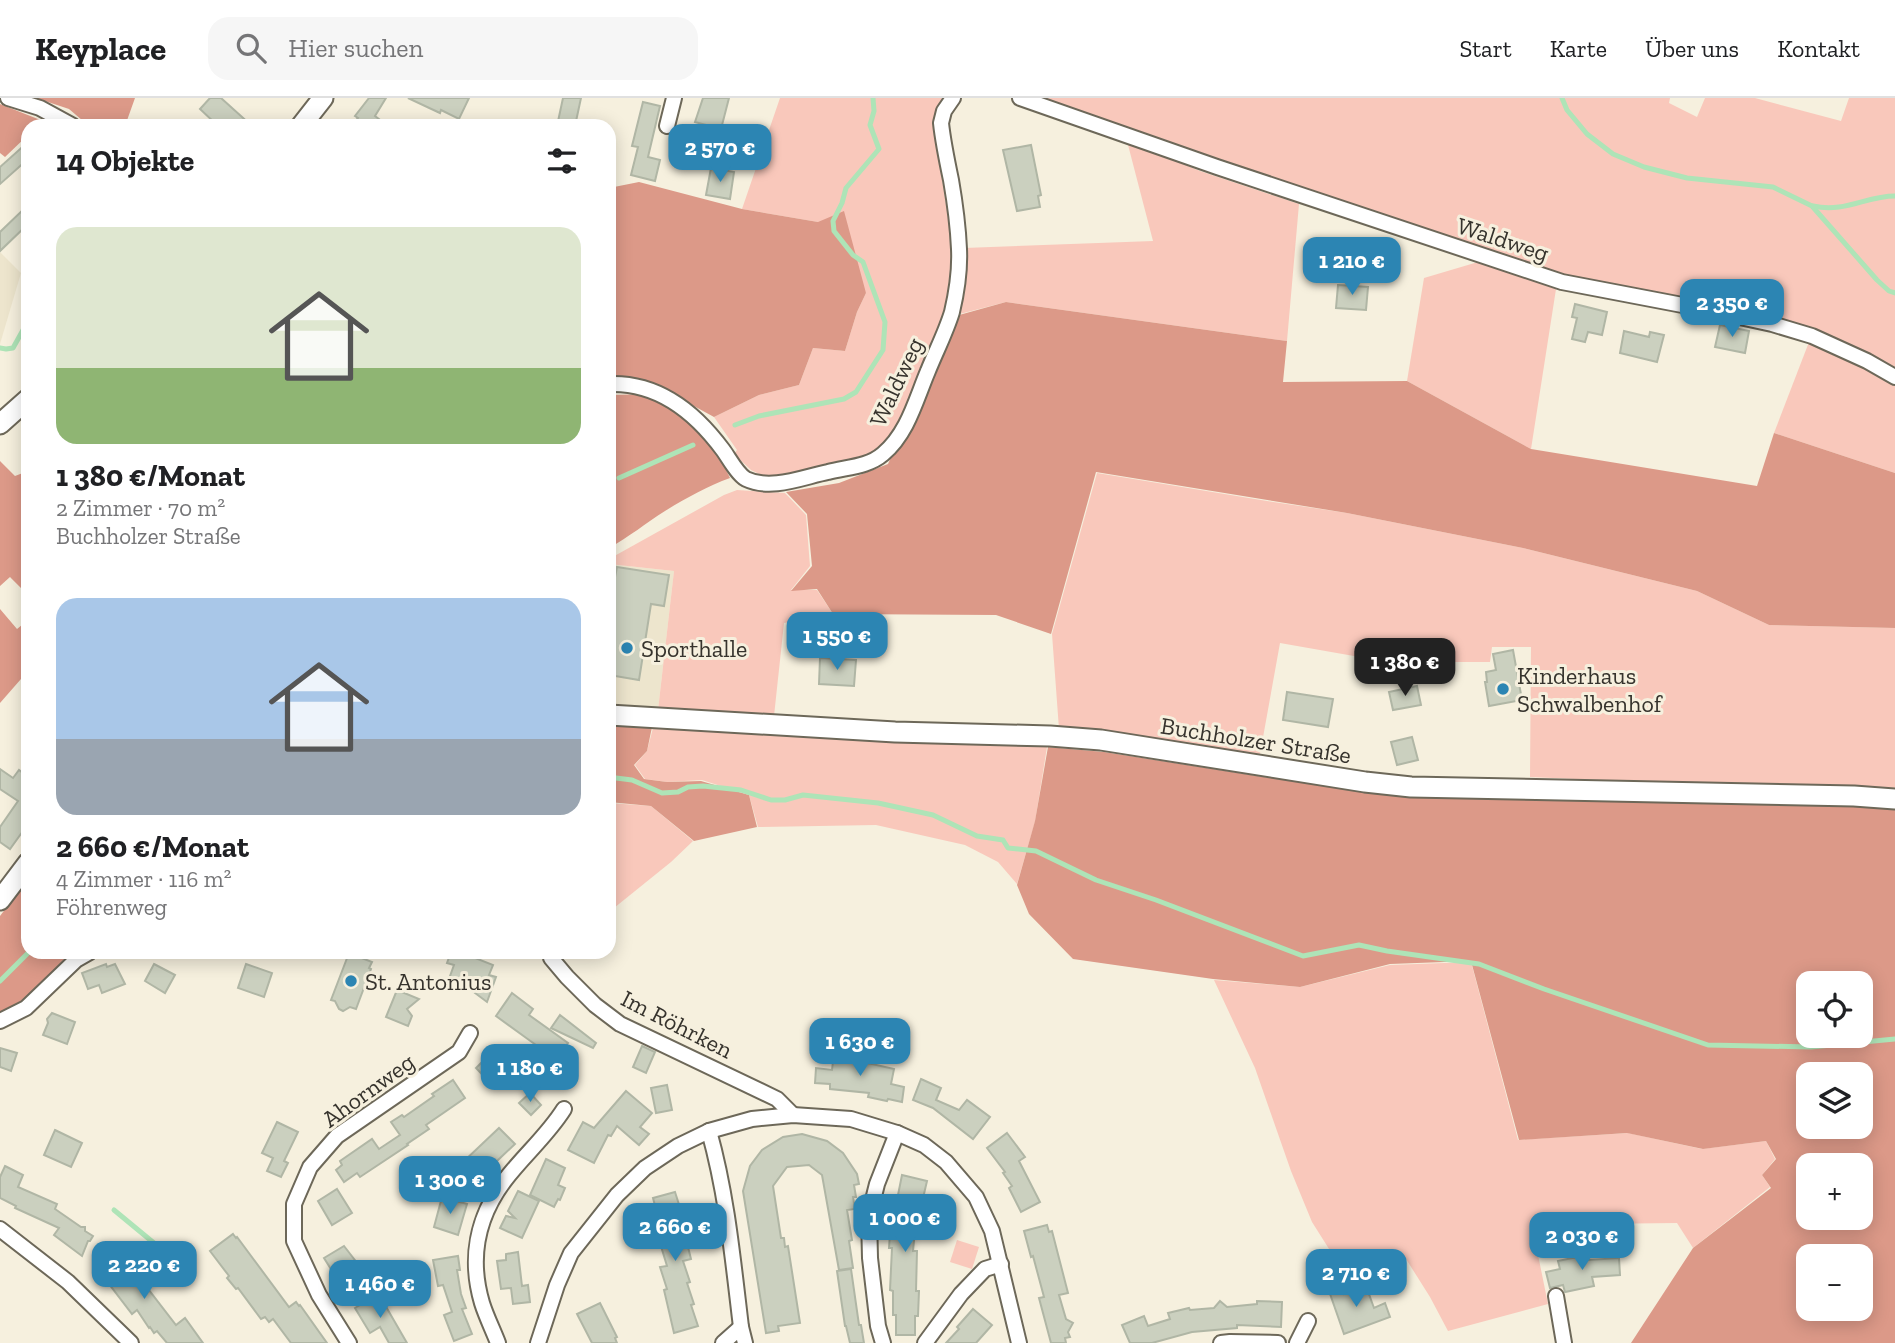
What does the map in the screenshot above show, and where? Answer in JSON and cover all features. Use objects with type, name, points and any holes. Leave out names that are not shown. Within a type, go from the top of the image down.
[{"type":"street","points":[[8,98],[40,108],[60,119]]},
{"type":"street","points":[[306,119],[323,98]]},
{"type":"street","points":[[667,126],[674,98]]},
{"type":"street","name":"Waldweg","points":[[616,384],[626,383],[659,393],[678,404],[714,438],[743,478],[764,484],[857,467],[874,461],[885,453],[904,428],[912,412],[956,295],[959,272],[957,223],[942,123],[944,111],[953,98]]},
{"type":"street","name":"Waldweg","points":[[1020,98],[1562,282],[1698,308],[1772,324],[1812,336],[1895,377]]},
{"type":"street","points":[[0,424],[21,405]]},
{"type":"street","name":"Buchholzer Straße","points":[[616,715],[895,732],[1101,740],[1412,787],[1895,799]]},
{"type":"street","points":[[0,900],[21,872]]},
{"type":"street","points":[[0,1021],[26,1008],[78,959]]},
{"type":"street","name":"Im Röhrken","points":[[552,959],[595,1005],[620,1024],[777,1098],[793,1115]]},
{"type":"street","name":"Ahornweg","points":[[349,1343],[319,1295],[294,1241],[294,1204],[310,1167],[337,1136],[459,1052],[470,1034]]},
{"type":"street","points":[[498,1343],[482,1303],[475,1268],[477,1238],[487,1210],[504,1181],[564,1110]]},
{"type":"street","points":[[538,1343],[557,1285],[571,1253],[617,1195],[656,1161],[678,1146],[709,1131],[752,1119],[793,1115],[851,1119],[897,1133],[924,1145],[946,1162],[976,1197],[992,1231],[1018,1343]]},
{"type":"street","points":[[709,1131],[725,1199],[745,1343]]},
{"type":"street","points":[[883,1343],[878,1326],[870,1258],[869,1216],[877,1184],[897,1133]]},
{"type":"street","points":[[0,1229],[68,1282],[131,1343]]},
{"type":"street","points":[[925,1343],[961,1294],[985,1269],[1001,1264]]},
{"type":"street","points":[[1556,1296],[1564,1343]]},
{"type":"street","points":[[1297,1343],[1308,1321]]},
{"type":"street","points":[[723,1343],[741,1327]]},
{"type":"street","points":[[1221,1343],[1278,1343]]},
{"type":"shaded area","points":[[36,98],[135,98],[128,119],[81,119],[69,109]]},
{"type":"shaded area","points":[[780,98],[942,98],[933,123],[953,248],[952,280],[946,315],[901,421],[887,440],[869,456],[765,477],[751,470],[734,454],[737,450],[714,417],[759,395],[799,385],[813,348],[845,351],[866,293],[818,222],[742,209]]},
{"type":"shaded area","points":[[1039,98],[1670,98],[1669,103],[1697,117],[1705,98],[1755,98],[1841,121],[1849,98],[1895,98],[1895,373],[1869,358],[1546,270]]},
{"type":"shaded area","points":[[0,104],[38,119],[21,119],[21,142],[5,157],[0,153]]},
{"type":"shaded area","points":[[1127,141],[1200,171],[1299,204],[1287,341],[1006,302],[952,316],[964,248],[1153,241]]},
{"type":"shaded area","points":[[639,182],[742,209],[818,222],[844,211],[866,293],[845,351],[813,348],[799,385],[759,395],[714,417],[661,388],[616,380],[616,187]]},
{"type":"shaded area","points":[[0,252],[21,273],[0,344]]},
{"type":"shaded area","points":[[1478,262],[1556,289],[1531,449],[1407,381],[1424,278]]},
{"type":"shaded area","points":[[1006,302],[1287,341],[1283,382],[1407,381],[1531,449],[1757,486],[1774,433],[1895,473],[1895,628],[1769,625],[1697,591],[1523,548],[1347,513],[1096,472],[1051,634],[996,615],[833,614],[817,589],[791,591],[812,566],[807,514],[786,492],[839,483],[888,464],[904,428],[933,377],[952,317]]},
{"type":"shaded area","points":[[1809,342],[1865,366],[1895,386],[1895,473],[1774,433]]},
{"type":"shaded area","points":[[651,394],[677,408],[715,450],[730,478],[681,501],[616,544],[616,395]]},
{"type":"shaded area","points":[[0,461],[15,476],[21,474],[21,588],[10,577],[0,586]]},
{"type":"shaded area","points":[[1097,473],[1347,513],[1523,548],[1697,591],[1769,625],[1895,628],[1895,789],[1530,777],[1531,647],[1492,647],[1490,662],[1443,662],[1417,658],[1405,665],[1280,643],[1260,754],[1107,731],[1059,729],[1052,634]]},
{"type":"shaded area","points":[[737,490],[785,493],[806,515],[810,566],[791,590],[817,590],[833,614],[784,623],[774,716],[658,710],[674,571],[616,565],[616,555]]},
{"type":"shaded area","points":[[616,565],[674,571],[658,710],[616,707]]},
{"type":"shaded area","points":[[0,609],[17,629],[21,626],[21,679],[0,703]]},
{"type":"shaded area","points":[[616,725],[652,727],[647,751],[634,765],[644,779],[667,782],[701,781],[749,795],[757,827],[694,841],[651,806],[616,803]]},
{"type":"shaded area","points":[[653,728],[1047,747],[1035,822],[1017,884],[998,862],[965,845],[876,825],[758,827],[749,795],[702,780],[667,782],[645,779],[635,765],[647,751]]},
{"type":"shaded area","points":[[1048,747],[1104,752],[1361,792],[1417,798],[1623,799],[1895,808],[1895,1343],[1631,1343],[1693,1248],[1771,1188],[1762,1175],[1776,1159],[1766,1141],[1703,1149],[1627,1133],[1519,1140],[1471,961],[1390,964],[1300,987],[1213,979],[1073,959],[1029,914],[1017,885],[1035,821]]},
{"type":"shaded area","points":[[616,804],[651,806],[693,841],[616,906]]},
{"type":"shaded area","points":[[21,888],[21,959],[64,959],[24,1001],[0,1014],[0,916]]},
{"type":"shaded area","points":[[1471,962],[1518,1140],[1628,1133],[1702,1149],[1766,1141],[1775,1159],[1762,1175],[1770,1187],[1693,1248],[1677,1223],[1592,1224],[1536,1245],[1548,1304],[1448,1331],[1401,1251],[1348,1279],[1312,1222],[1255,1068],[1214,980],[1300,987],[1390,965]]},
{"type":"shaded area","points":[[957,1240],[979,1247],[972,1269],[950,1262]]},
{"type":"building","points":[[210,98],[221,98],[244,119],[211,119],[200,109]]},
{"type":"building","points":[[369,98],[386,98],[375,116],[379,119],[357,119],[355,116]]},
{"type":"building","points":[[408,98],[469,98],[459,119]]},
{"type":"building","points":[[563,98],[581,98],[576,119],[558,119]]},
{"type":"building","points":[[703,98],[729,98],[721,129],[695,122]]},
{"type":"building","points":[[643,102],[660,106],[648,157],[660,160],[655,181],[631,175],[638,147],[632,146]]},
{"type":"building","points":[[1031,145],[1041,195],[1038,196],[1040,207],[1017,211],[1003,150]]},
{"type":"building","points":[[21,148],[21,165],[0,184],[0,167]]},
{"type":"building","points":[[711,168],[734,172],[730,199],[706,195]]},
{"type":"building","points":[[21,212],[21,231],[0,251],[0,232]]},
{"type":"building","points":[[1338,285],[1368,287],[1366,310],[1336,308]]},
{"type":"building","points":[[1575,304],[1607,312],[1602,335],[1588,332],[1585,342],[1572,339],[1577,318],[1572,317]]},
{"type":"building","points":[[1720,325],[1749,331],[1745,353],[1715,347]]},
{"type":"building","points":[[1624,331],[1649,337],[1650,332],[1664,335],[1657,362],[1620,353]]},
{"type":"building","points":[[617,567],[669,575],[664,606],[651,604],[639,680],[616,676]]},
{"type":"building","points":[[1513,650],[1522,700],[1489,706],[1485,682],[1486,672],[1496,670],[1493,654]]},
{"type":"building","points":[[820,658],[856,660],[854,686],[819,684]]},
{"type":"building","points":[[1417,686],[1421,705],[1393,710],[1389,692]]},
{"type":"building","points":[[1287,692],[1333,699],[1328,727],[1283,720]]},
{"type":"building","points":[[1412,737],[1418,760],[1397,765],[1391,742]]},
{"type":"building","points":[[0,769],[13,778],[19,770],[21,772],[21,834],[10,849],[0,842],[0,827],[18,801],[0,789]]},
{"type":"building","name":"St. Antonius","points":[[347,959],[372,962],[356,1009],[350,1007],[343,1011],[331,1000]]},
{"type":"building","points":[[448,959],[478,959],[493,965],[489,975],[496,977],[487,1002],[463,984],[449,979],[454,965],[447,963]]},
{"type":"building","points":[[106,964],[107,967],[115,964],[125,984],[102,993],[99,985],[88,989],[82,973]]},
{"type":"building","points":[[154,964],[175,975],[165,993],[145,981]]},
{"type":"building","points":[[246,964],[272,973],[264,997],[238,988]]},
{"type":"building","points":[[397,990],[419,999],[407,1009],[412,1016],[408,1026],[386,1017]]},
{"type":"building","points":[[512,993],[533,1009],[529,1015],[568,1043],[560,1053],[552,1047],[547,1053],[496,1016]]},
{"type":"building","points":[[52,1013],[75,1022],[67,1044],[43,1035],[47,1019]]},
{"type":"building","points":[[560,1015],[596,1043],[593,1048],[551,1028]]},
{"type":"building","points":[[498,1046],[517,1066],[495,1088],[476,1068]]},
{"type":"building","points":[[642,1046],[655,1052],[646,1073],[633,1067]]},
{"type":"building","points":[[0,1048],[17,1053],[11,1071],[0,1067]]},
{"type":"building","points":[[834,1053],[855,1055],[854,1060],[894,1069],[891,1084],[904,1087],[902,1102],[868,1097],[869,1093],[830,1089],[830,1084],[815,1083],[816,1068],[832,1070]]},
{"type":"building","points":[[921,1079],[941,1088],[936,1100],[959,1110],[967,1100],[990,1117],[973,1139],[933,1108],[913,1100]]},
{"type":"building","points":[[453,1080],[465,1098],[426,1125],[429,1129],[408,1145],[360,1177],[357,1173],[344,1182],[336,1170],[342,1165],[340,1161],[372,1139],[379,1149],[400,1135],[391,1122],[402,1115],[404,1117]]},
{"type":"building","points":[[667,1085],[672,1110],[656,1113],[651,1088]]},
{"type":"building","points":[[626,1091],[652,1113],[640,1127],[649,1134],[639,1145],[617,1126],[611,1136],[608,1135],[594,1163],[568,1150],[583,1122],[594,1128]]},
{"type":"building","points":[[530,1093],[541,1105],[531,1115],[519,1103]]},
{"type":"building","points":[[277,1122],[298,1132],[284,1161],[288,1163],[281,1177],[267,1171],[273,1158],[262,1153]]},
{"type":"building","points":[[499,1128],[515,1144],[478,1179],[462,1163]]},
{"type":"building","points":[[55,1130],[82,1143],[71,1167],[44,1155]]},
{"type":"building","points":[[1007,1133],[1025,1157],[1019,1161],[1040,1202],[1021,1212],[1009,1188],[1012,1186],[1003,1173],[1005,1172],[987,1148]]},
{"type":"building","points":[[802,1134],[827,1141],[843,1153],[857,1174],[859,1184],[854,1185],[856,1197],[853,1197],[855,1209],[847,1210],[853,1268],[839,1270],[822,1175],[809,1165],[787,1167],[773,1186],[781,1238],[784,1238],[785,1247],[788,1246],[800,1323],[778,1326],[779,1331],[766,1333],[743,1191],[750,1166],[762,1150],[783,1137]]},
{"type":"building","points":[[546,1159],[565,1168],[558,1185],[565,1188],[554,1207],[530,1195]]},
{"type":"building","points":[[5,1166],[23,1175],[18,1187],[57,1204],[55,1209],[85,1227],[85,1231],[93,1236],[82,1256],[54,1235],[59,1228],[15,1208],[16,1206],[0,1198],[0,1177]]},
{"type":"building","points":[[902,1175],[927,1181],[920,1211],[917,1211],[913,1251],[917,1251],[916,1291],[919,1291],[915,1335],[896,1335],[893,1291],[890,1290],[892,1204],[896,1205]]},
{"type":"building","points":[[337,1189],[352,1213],[332,1225],[318,1201]]},
{"type":"building","points":[[518,1191],[539,1201],[522,1238],[500,1228],[506,1216],[515,1218],[508,1211]]},
{"type":"building","points":[[675,1192],[691,1259],[683,1261],[698,1326],[674,1333],[664,1290],[667,1289],[660,1267],[667,1266],[660,1243],[663,1243],[653,1198]]},
{"type":"building","points":[[442,1197],[467,1204],[458,1235],[434,1227]]},
{"type":"building","points":[[1047,1225],[1049,1232],[1052,1231],[1068,1293],[1059,1295],[1066,1319],[1073,1323],[1068,1332],[1070,1337],[1065,1338],[1066,1343],[1051,1343],[1039,1298],[1044,1297],[1024,1231]]},
{"type":"building","points":[[233,1234],[289,1307],[296,1302],[300,1305],[327,1343],[291,1343],[273,1319],[269,1322],[265,1317],[261,1319],[227,1278],[229,1276],[210,1251]]},
{"type":"building","points":[[344,1246],[361,1268],[339,1282],[324,1258]]},
{"type":"building","points":[[118,1250],[176,1325],[185,1318],[203,1343],[167,1343],[157,1331],[154,1333],[149,1328],[137,1310],[132,1314],[96,1267]]},
{"type":"building","points":[[518,1252],[522,1286],[528,1285],[530,1302],[513,1304],[511,1288],[501,1289],[497,1261],[506,1260],[506,1254]]},
{"type":"building","points":[[1587,1255],[1589,1260],[1619,1258],[1620,1275],[1592,1277],[1594,1286],[1565,1292],[1563,1285],[1550,1288],[1546,1272],[1560,1269],[1558,1261]]},
{"type":"building","points":[[458,1256],[460,1270],[457,1270],[466,1308],[462,1309],[472,1334],[454,1341],[444,1315],[452,1312],[443,1285],[438,1286],[433,1260]]},
{"type":"building","points":[[851,1269],[864,1343],[850,1343],[845,1326],[837,1271]]},
{"type":"building","points":[[1340,1283],[1344,1294],[1366,1286],[1374,1308],[1385,1303],[1390,1317],[1344,1334],[1328,1288]]},
{"type":"building","points":[[375,1296],[382,1307],[385,1305],[407,1343],[389,1343],[380,1327],[370,1333],[355,1308]]},
{"type":"building","points":[[1220,1301],[1227,1307],[1257,1304],[1257,1301],[1282,1302],[1281,1327],[1237,1325],[1237,1328],[1192,1332],[1152,1343],[1130,1343],[1122,1325],[1144,1316],[1148,1326],[1170,1319],[1168,1313],[1189,1308],[1214,1308]]},
{"type":"building","points":[[600,1303],[617,1337],[617,1343],[592,1343],[577,1314]]},
{"type":"building","points":[[973,1309],[992,1325],[976,1343],[946,1343],[959,1329],[957,1327]]},
{"type":"waterway","points":[[735,425],[759,416],[844,399],[856,392],[883,350],[885,322],[863,262],[853,255],[834,231],[833,221],[846,188],[879,149],[870,125],[874,111],[873,98]]},
{"type":"waterway","points":[[1562,98],[1567,110],[1587,134],[1613,154],[1644,167],[1687,178],[1773,187],[1812,206],[1877,280],[1895,293]]},
{"type":"waterway","points":[[1813,206],[1845,206],[1895,196]]},
{"type":"waterway","points":[[0,348],[13,348],[21,334]]},
{"type":"waterway","points":[[619,478],[693,445]]},
{"type":"waterway","points":[[616,778],[632,780],[662,793],[703,786],[741,790],[771,800],[785,800],[803,795],[878,803],[933,815],[977,836],[1003,840],[1008,848],[1036,851],[1096,880],[1303,956],[1359,945],[1479,964],[1708,1045],[1811,1047],[1895,1039]]},
{"type":"waterway","points":[[0,981],[22,959]]},
{"type":"waterway","points":[[114,1210],[166,1253]]},
{"type":"place","name":"Sporthalle","points":[[627,648]]},
{"type":"place","name":"Kinderhaus Schwalbenhof","points":[[1503,689]]},
{"type":"place","name":"St. Antonius","points":[[351,981]]}]
